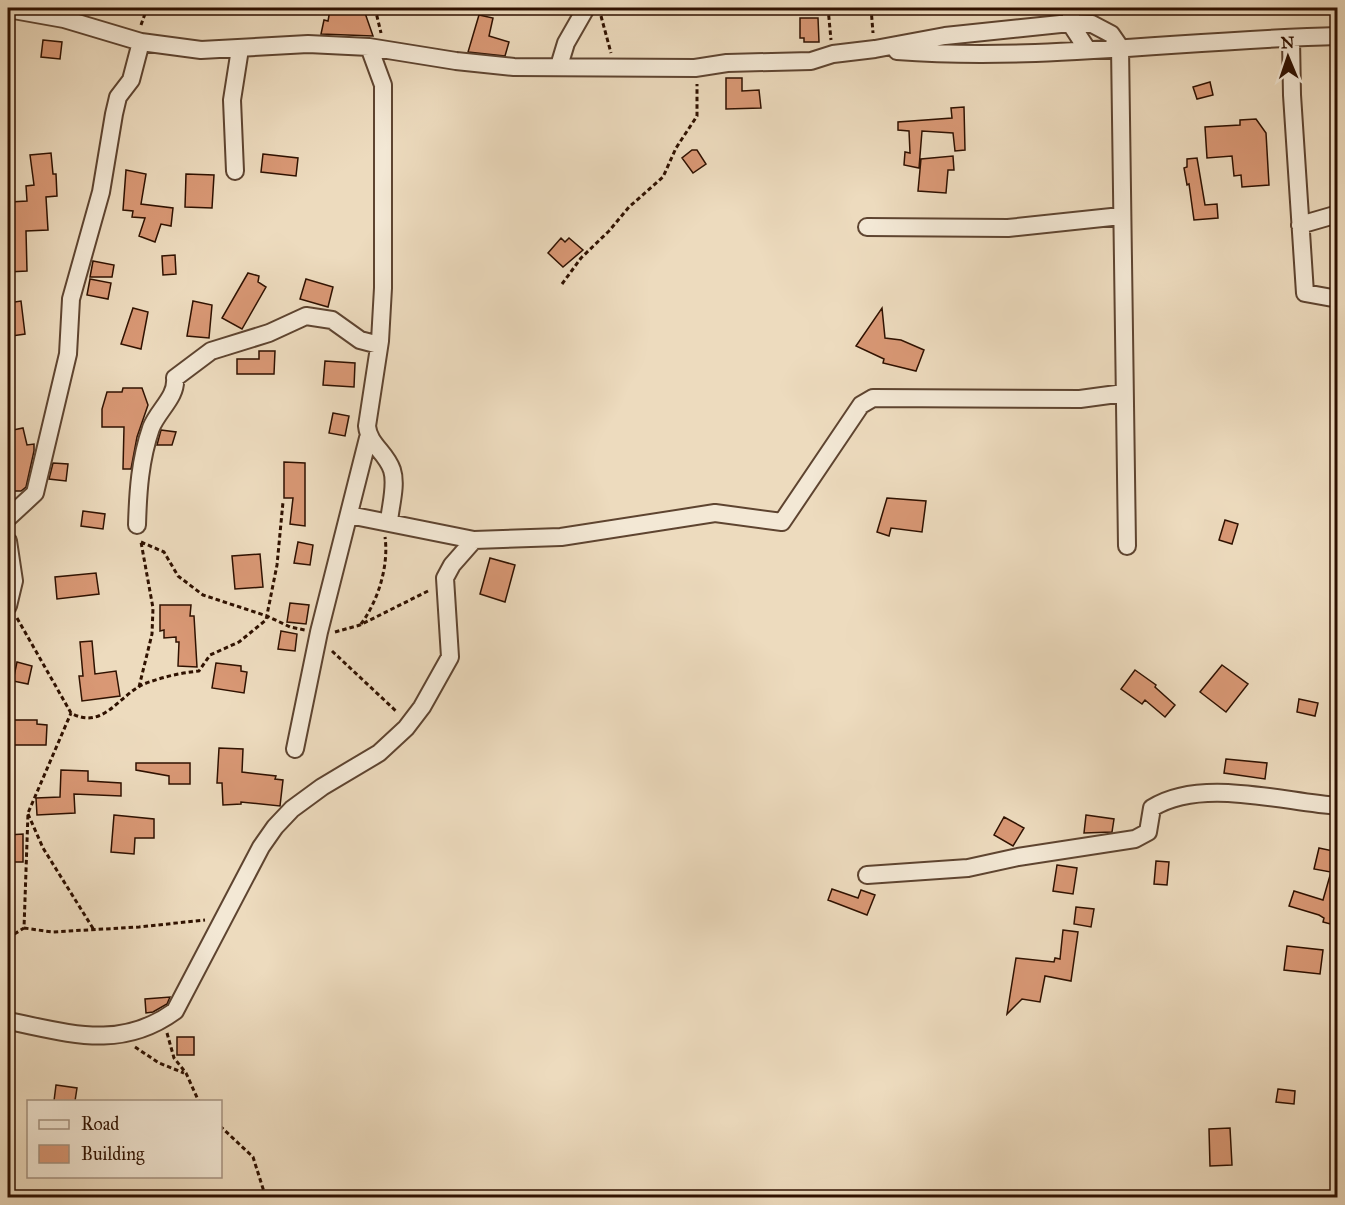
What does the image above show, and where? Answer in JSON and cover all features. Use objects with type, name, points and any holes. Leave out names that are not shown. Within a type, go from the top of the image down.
[{"type":"street","points":[[559,66],[566,43],[586,8]]},
{"type":"street","points":[[8,9],[64,19],[141,42],[201,50],[286,45],[377,48],[483,64],[695,68],[727,63],[811,61],[833,54],[875,49],[1071,15],[1092,24],[1111,34],[1120,47],[1127,546]]},
{"type":"street","points":[[1071,15],[1088,49]]},
{"type":"street","points":[[875,49],[947,55],[1338,36]]},
{"type":"street","points":[[1291,39],[1292,95],[1305,293],[1338,300]]},
{"type":"street","points":[[8,518],[35,493],[68,354],[71,299],[101,192],[114,114],[118,97],[131,80],[141,42]]},
{"type":"street","points":[[295,749],[319,632],[368,438],[367,426],[379,345],[383,288],[383,85],[377,48]]},
{"type":"street","points":[[235,171],[232,100],[240,49]]},
{"type":"street","points":[[1300,225],[1338,214]]},
{"type":"street","points":[[867,227],[1008,228],[1121,216]]},
{"type":"street","points":[[137,525],[141,463],[152,427],[175,388],[175,378],[210,351],[269,333],[306,316],[332,320],[360,340],[379,345]]},
{"type":"street","points":[[349,515],[385,521],[454,538],[474,540],[561,537],[714,513],[782,522],[861,405],[873,398],[1080,399],[1124,393]]},
{"type":"street","points":[[368,438],[387,460],[394,478],[385,521]]},
{"type":"street","points":[[8,1021],[70,1033],[118,1036],[164,1019],[175,1011],[261,847],[275,827],[303,800],[379,753],[411,722],[440,680],[450,657],[445,578],[452,564],[474,540]]},
{"type":"street","points":[[8,541],[14,581],[8,605]]},
{"type":"street","points":[[867,875],[968,868],[1018,857],[1134,839],[1148,832],[1152,808],[1178,796],[1241,793],[1285,801],[1338,806]]},
{"type":"path","points":[[375,8],[377,48]]},
{"type":"path","points":[[598,8],[605,26],[613,66]]},
{"type":"path","points":[[828,8],[833,54]]},
{"type":"path","points":[[871,8],[875,49]]},
{"type":"path","points":[[562,284],[581,258],[609,231],[629,207],[663,177],[676,148],[697,116],[698,87],[695,68]]},
{"type":"path","points":[[8,605],[47,667],[71,713],[78,717],[103,716],[139,687],[178,673],[199,671],[210,655],[239,642],[258,627],[267,616],[277,565],[283,502]]},
{"type":"path","points":[[360,625],[376,599],[386,558],[385,521]]},
{"type":"path","points":[[137,525],[153,608],[152,634],[139,687]]},
{"type":"path","points":[[141,542],[164,552],[178,576],[202,595],[267,616],[290,627],[319,632],[342,631],[360,625],[418,598],[445,578]]},
{"type":"path","points":[[319,632],[332,651],[379,696],[411,722]]},
{"type":"path","points":[[24,928],[28,813],[71,713]]},
{"type":"path","points":[[28,813],[43,848],[93,930]]},
{"type":"path","points":[[8,938],[24,928],[52,932],[93,930],[226,917]]},
{"type":"path","points":[[164,1019],[174,1058],[186,1073],[199,1100]]},
{"type":"path","points":[[118,1036],[159,1063],[186,1073]]},
{"type":"path","points":[[222,1128],[254,1157],[266,1197]]},
{"type":"building","points":[[330,10],[365,13],[373,36],[321,34],[324,20],[328,21]]},
{"type":"building","points":[[479,15],[493,18],[489,36],[509,42],[505,56],[468,52]]},
{"type":"building","points":[[800,18],[818,18],[819,42],[804,42],[804,38],[800,38]]},
{"type":"building","points":[[43,40],[62,42],[60,59],[41,57]]},
{"type":"building","points":[[726,78],[742,78],[742,91],[759,90],[761,108],[726,109]]},
{"type":"building","points":[[1210,82],[1213,95],[1197,99],[1193,87]]},
{"type":"building","points":[[964,107],[965,150],[955,151],[953,133],[922,131],[919,168],[904,165],[905,152],[910,153],[909,131],[898,130],[898,122],[952,118],[951,108]]},
{"type":"building","points":[[1256,119],[1266,133],[1269,185],[1242,187],[1241,175],[1234,176],[1232,156],[1207,158],[1205,127],[1240,125],[1240,120]]},
{"type":"building","points":[[692,150],[697,150],[706,164],[693,173],[682,158]]},
{"type":"building","points":[[51,153],[53,174],[56,174],[57,196],[46,197],[48,230],[26,231],[27,271],[8,272],[8,246],[13,246],[10,202],[27,201],[26,186],[34,185],[30,155]]},
{"type":"building","points":[[263,154],[298,158],[296,176],[261,172]]},
{"type":"building","points":[[953,156],[954,170],[948,170],[946,193],[918,191],[921,159]]},
{"type":"building","points":[[1197,158],[1205,205],[1217,204],[1218,218],[1194,220],[1189,184],[1187,185],[1184,168],[1187,167],[1187,159]]},
{"type":"building","points":[[126,170],[146,174],[141,204],[173,208],[171,226],[161,224],[155,242],[139,236],[145,218],[132,217],[133,211],[123,210]]},
{"type":"building","points":[[186,174],[214,175],[212,208],[185,207]]},
{"type":"building","points":[[561,238],[565,242],[569,238],[583,250],[563,267],[548,253]]},
{"type":"building","points":[[175,255],[176,274],[163,275],[162,256]]},
{"type":"building","points":[[93,261],[114,265],[112,277],[90,277]]},
{"type":"building","points":[[248,273],[259,276],[258,282],[266,287],[242,329],[222,318]]},
{"type":"building","points":[[90,279],[111,283],[108,299],[87,295]]},
{"type":"building","points":[[306,279],[333,287],[328,307],[300,299]]},
{"type":"building","points":[[21,301],[25,334],[12,336],[11,325],[8,325],[8,303]]},
{"type":"building","points":[[193,301],[212,305],[209,338],[187,336]]},
{"type":"building","points":[[133,308],[148,312],[141,349],[121,344]]},
{"type":"building","points":[[882,308],[885,338],[901,340],[924,350],[916,371],[883,363],[884,359],[856,346]]},
{"type":"building","points":[[259,351],[275,351],[274,374],[237,374],[237,359],[259,359]]},
{"type":"building","points":[[325,361],[355,363],[354,387],[323,385]]},
{"type":"building","points":[[123,388],[142,388],[148,405],[137,437],[131,469],[123,469],[124,427],[102,427],[102,409],[107,392],[122,392]]},
{"type":"building","points":[[333,413],[349,416],[345,436],[329,433]]},
{"type":"building","points":[[23,428],[27,445],[34,444],[34,451],[26,487],[21,491],[11,491],[8,431]]},
{"type":"building","points":[[161,430],[176,432],[172,445],[157,445]]},
{"type":"building","points":[[284,462],[305,463],[305,526],[290,524],[293,498],[284,498]]},
{"type":"building","points":[[53,463],[68,464],[66,481],[49,479]]},
{"type":"building","points":[[887,498],[926,501],[922,532],[891,528],[889,536],[877,532]]},
{"type":"building","points":[[83,511],[105,514],[103,529],[81,526]]},
{"type":"building","points":[[1225,520],[1238,524],[1232,544],[1219,540]]},
{"type":"building","points":[[298,542],[313,545],[310,565],[294,563]]},
{"type":"building","points":[[260,554],[263,587],[235,589],[232,556]]},
{"type":"building","points":[[490,558],[515,565],[505,602],[480,594]]},
{"type":"building","points":[[96,573],[99,594],[57,599],[55,577]]},
{"type":"building","points":[[290,603],[309,605],[306,624],[287,622]]},
{"type":"building","points":[[160,605],[191,605],[190,616],[194,616],[197,667],[178,666],[179,642],[176,642],[176,637],[164,638],[164,630],[160,631]]},
{"type":"building","points":[[281,631],[297,634],[295,651],[278,649]]},
{"type":"building","points":[[92,641],[95,674],[116,671],[120,696],[82,701],[79,676],[83,676],[80,642]]},
{"type":"building","points":[[17,662],[32,666],[28,684],[13,681]]},
{"type":"building","points":[[216,663],[241,666],[241,671],[247,672],[244,693],[212,688]]},
{"type":"building","points":[[1222,665],[1248,684],[1226,712],[1200,692]]},
{"type":"building","points":[[1135,670],[1156,685],[1155,687],[1175,705],[1165,717],[1145,700],[1142,704],[1121,689]]},
{"type":"building","points":[[1299,699],[1318,703],[1315,716],[1297,712]]},
{"type":"building","points":[[10,720],[37,720],[37,724],[47,725],[46,745],[9,745]]},
{"type":"building","points":[[219,748],[243,749],[242,772],[276,776],[275,779],[283,780],[280,806],[241,802],[241,804],[223,805],[222,783],[217,783]]},
{"type":"building","points":[[1226,759],[1267,763],[1265,779],[1224,773]]},
{"type":"building","points":[[136,763],[190,763],[190,784],[169,784],[169,776],[136,770]]},
{"type":"building","points":[[61,770],[88,771],[88,781],[121,783],[121,796],[74,794],[75,813],[37,815],[36,798],[60,797]]},
{"type":"building","points":[[114,815],[154,819],[154,838],[135,838],[134,854],[111,852]]},
{"type":"building","points":[[1086,815],[1114,819],[1112,832],[1084,833]]},
{"type":"building","points":[[1004,817],[1024,828],[1013,846],[994,835]]},
{"type":"building","points":[[23,834],[23,862],[8,862],[8,835]]},
{"type":"building","points":[[1319,848],[1338,852],[1338,926],[1323,922],[1324,918],[1319,915],[1289,906],[1294,891],[1323,900],[1331,872],[1314,869]]},
{"type":"building","points":[[1156,861],[1169,862],[1167,885],[1154,884]]},
{"type":"building","points":[[1057,865],[1077,868],[1073,894],[1053,891]]},
{"type":"building","points":[[832,889],[858,898],[861,890],[875,895],[867,915],[828,900]]},
{"type":"building","points":[[1076,907],[1094,909],[1091,927],[1074,924]]},
{"type":"building","points":[[1063,930],[1078,932],[1071,981],[1045,976],[1040,1002],[1022,999],[1007,1014],[1016,958],[1054,962],[1055,958],[1060,959]]},
{"type":"building","points":[[1287,946],[1323,950],[1320,974],[1284,970]]},
{"type":"building","points":[[170,997],[167,1004],[153,1012],[146,1013],[145,999]]},
{"type":"building","points":[[177,1037],[194,1037],[194,1055],[177,1055]]},
{"type":"building","points":[[56,1085],[77,1088],[75,1100],[54,1100]]},
{"type":"building","points":[[1278,1089],[1295,1091],[1294,1104],[1276,1102]]},
{"type":"building","points":[[1230,1128],[1232,1165],[1210,1166],[1209,1129]]}]
